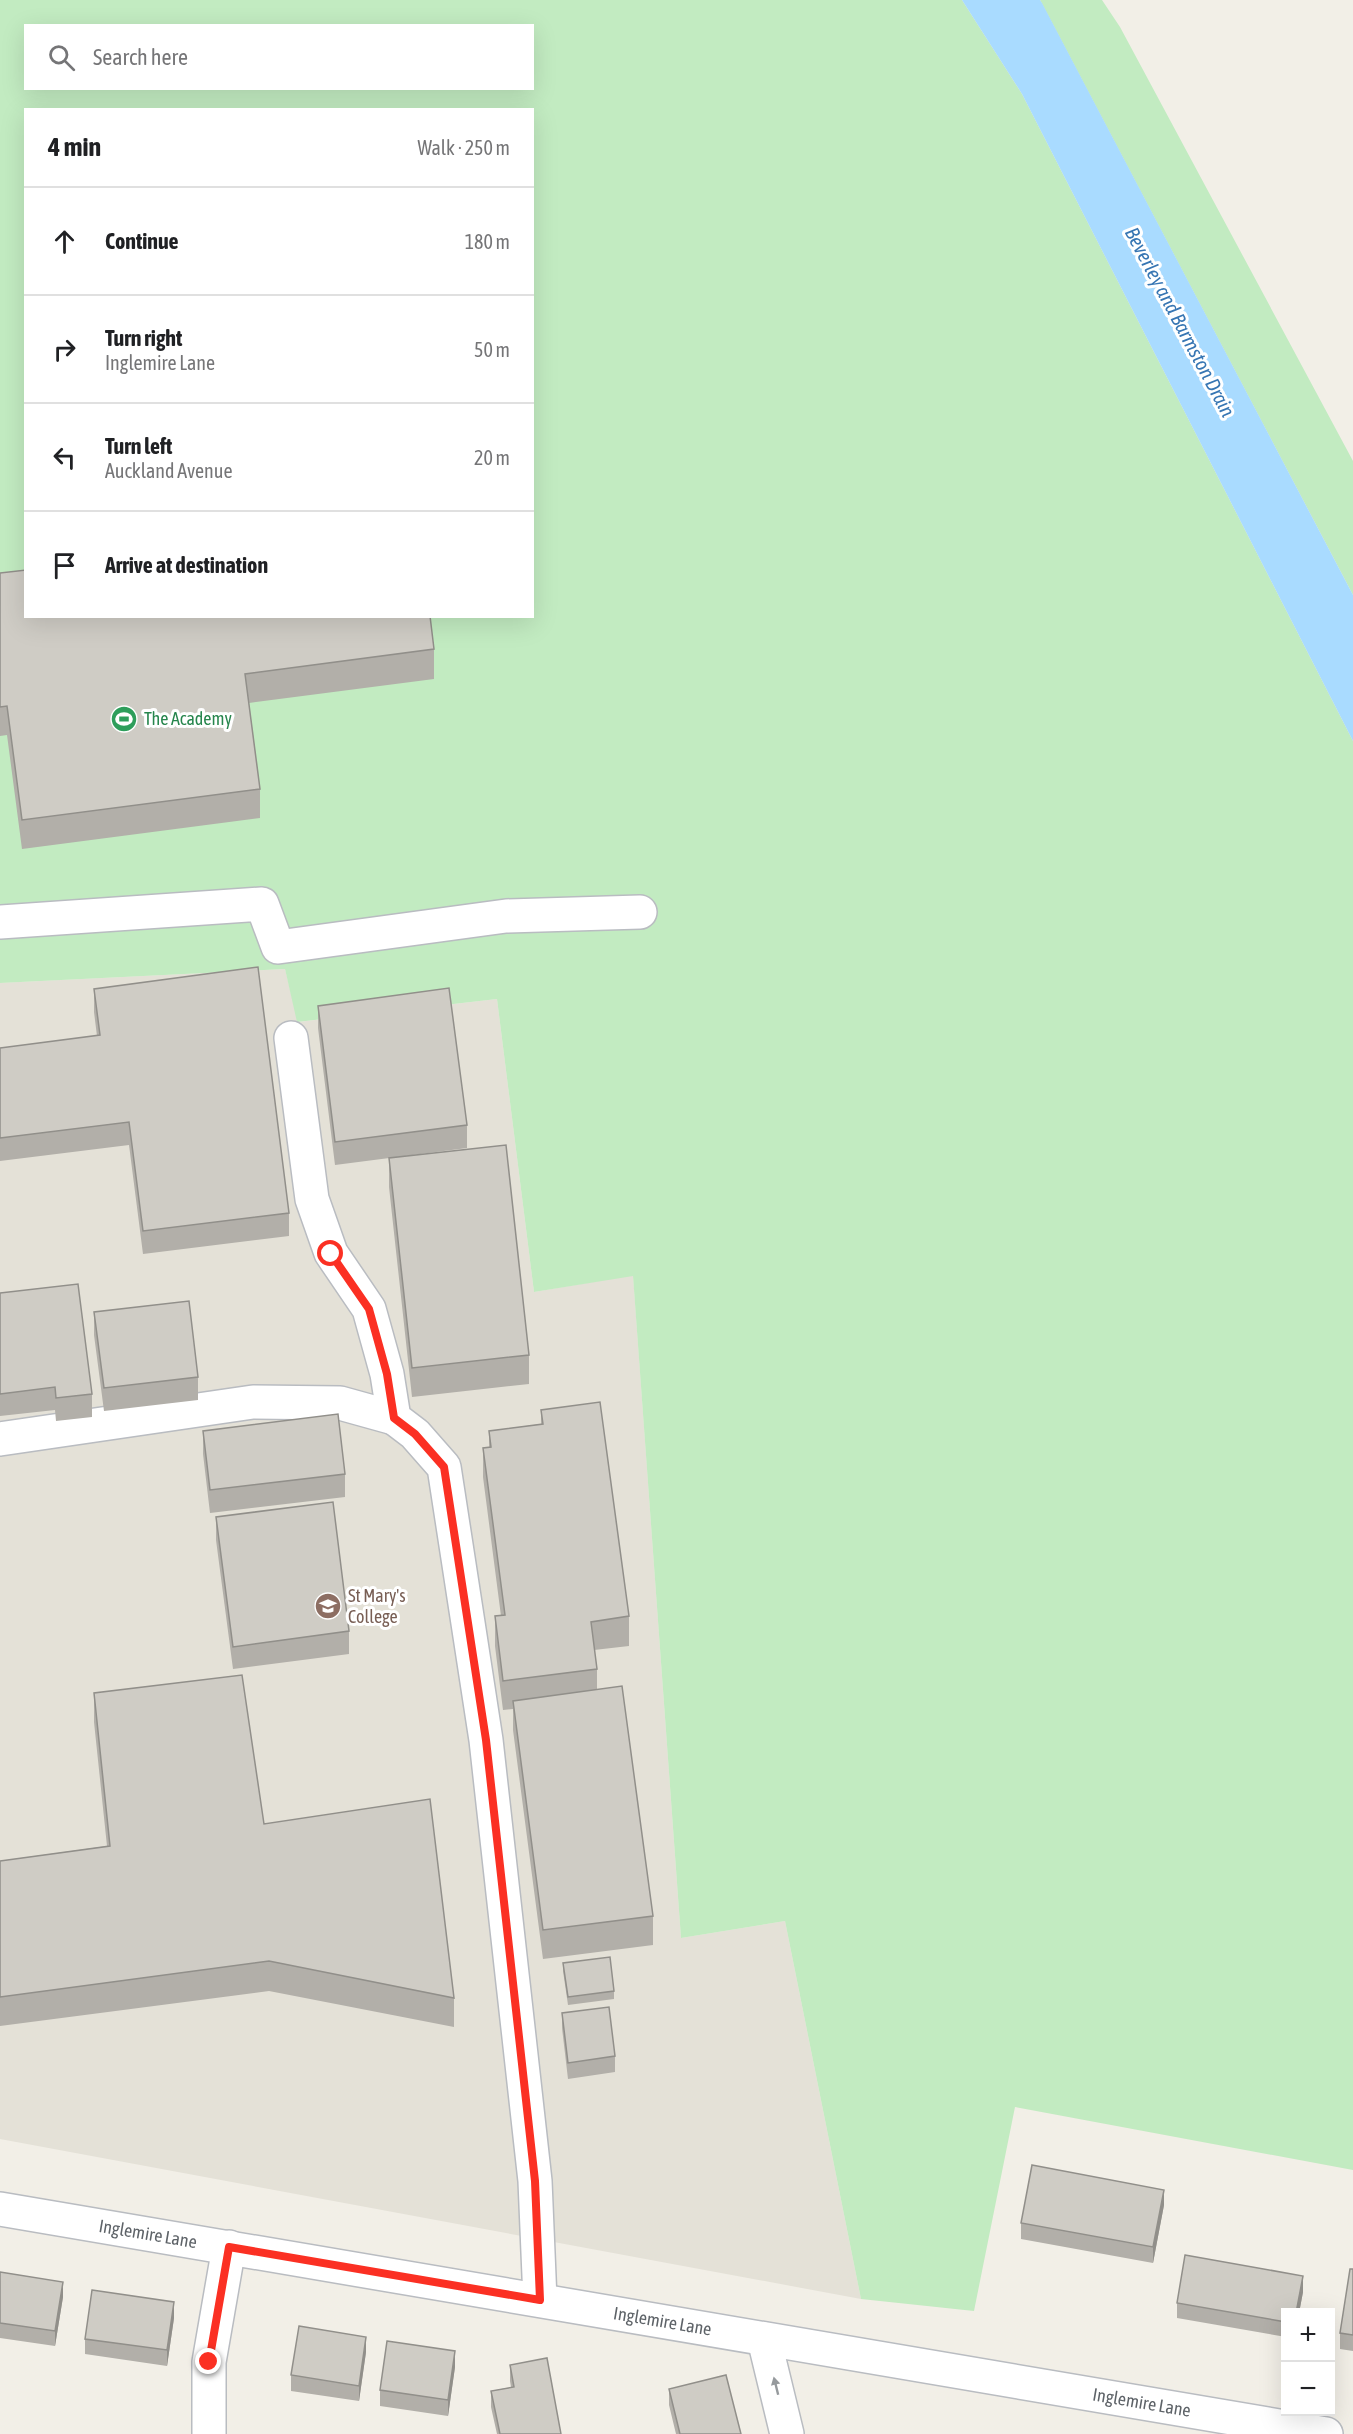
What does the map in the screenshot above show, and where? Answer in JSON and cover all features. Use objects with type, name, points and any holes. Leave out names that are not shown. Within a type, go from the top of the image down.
[{"type":"street","points":[[0,922],[262,904],[278,947],[506,916],[640,912]]},
{"type":"street","points":[[291,1038],[312,1199],[331,1254],[369,1309],[387,1374],[394,1418]]},
{"type":"street","points":[[0,1438],[252,1402],[340,1403],[394,1418],[415,1434],[444,1467],[486,1740],[530,2125],[540,2300]]},
{"type":"street","name":"Inglemire Lane","points":[[0,2209],[1326,2434]]},
{"type":"street","points":[[209,2434],[209,2362],[229,2247]]},
{"type":"street","points":[[764,2339],[787,2434]]},
{"type":"shaded area","name":"St Mary's College","points":[[285,969],[298,1022],[497,999],[534,1292],[633,1275],[681,1938],[785,1921],[861,2299],[0,2139],[0,983]]},
{"type":"green space","points":[[0,0],[962,0],[1022,94],[1353,741],[1353,2170],[1015,2107],[974,2311],[861,2299],[785,1921],[681,1938],[633,1276],[534,1292],[497,999],[297,1022],[285,969],[0,983]]},
{"type":"green space","points":[[1040,0],[1102,0],[1120,27],[1353,461],[1353,595]]},
{"type":"water","name":"Beverley and Barmston Drain","points":[[962,0],[1040,0],[1042,3],[1353,595],[1353,741],[1022,94]]},
{"type":"building","name":"The Academy","points":[[24,570],[24,618],[430,618],[434,649],[245,674],[260,789],[22,820],[7,706],[0,707],[0,573]]},
{"type":"building","points":[[258,967],[289,1213],[143,1231],[129,1122],[0,1138],[0,1048],[100,1035],[94,989]]},
{"type":"building","points":[[449,988],[467,1125],[335,1142],[318,1006]]},
{"type":"building","points":[[506,1145],[529,1355],[412,1368],[389,1158]]},
{"type":"building","points":[[78,1284],[92,1394],[56,1398],[55,1387],[0,1394],[0,1293]]},
{"type":"building","points":[[189,1301],[198,1377],[104,1388],[94,1312]]},
{"type":"building","points":[[600,1402],[629,1616],[591,1622],[597,1669],[503,1681],[495,1616],[505,1615],[483,1448],[491,1447],[489,1431],[543,1424],[541,1410]]},
{"type":"building","points":[[338,1414],[345,1474],[210,1490],[203,1431]]},
{"type":"building","points":[[333,1502],[349,1631],[233,1647],[216,1517]]},
{"type":"building","points":[[242,1675],[264,1824],[430,1799],[454,1998],[269,1961],[0,1997],[0,1861],[110,1846],[94,1693]]},
{"type":"building","points":[[622,1686],[653,1916],[543,1930],[513,1701]]},
{"type":"building","points":[[610,1957],[614,1991],[568,1997],[563,1963]]},
{"type":"building","points":[[609,2007],[615,2056],[568,2063],[562,2013]]},
{"type":"building","points":[[1032,2165],[1164,2190],[1153,2247],[1021,2223]]},
{"type":"building","points":[[1185,2255],[1303,2276],[1297,2308],[1281,2308],[1281,2321],[1177,2303]]},
{"type":"building","points":[[1350,2269],[1353,2269],[1353,2335],[1340,2333]]},
{"type":"building","points":[[0,2272],[63,2282],[55,2331],[0,2323]]},
{"type":"building","points":[[92,2290],[174,2302],[167,2350],[85,2339]]},
{"type":"building","points":[[299,2326],[366,2337],[359,2386],[291,2375]]},
{"type":"building","points":[[387,2341],[455,2351],[448,2400],[380,2390]]},
{"type":"building","points":[[547,2358],[561,2434],[500,2434],[491,2391],[514,2387],[510,2365]]},
{"type":"building","points":[[726,2375],[741,2434],[680,2434],[669,2389]]},
{"type":"place","name":"The Academy","points":[[124,719]]},
{"type":"place","name":"St Mary's College","points":[[328,1606]]},
{"type":"route","points":[[209,2362],[229,2247],[540,2300],[535,2181],[486,1740],[444,1467],[415,1434],[394,1418],[387,1374],[369,1309],[331,1254]]}]
